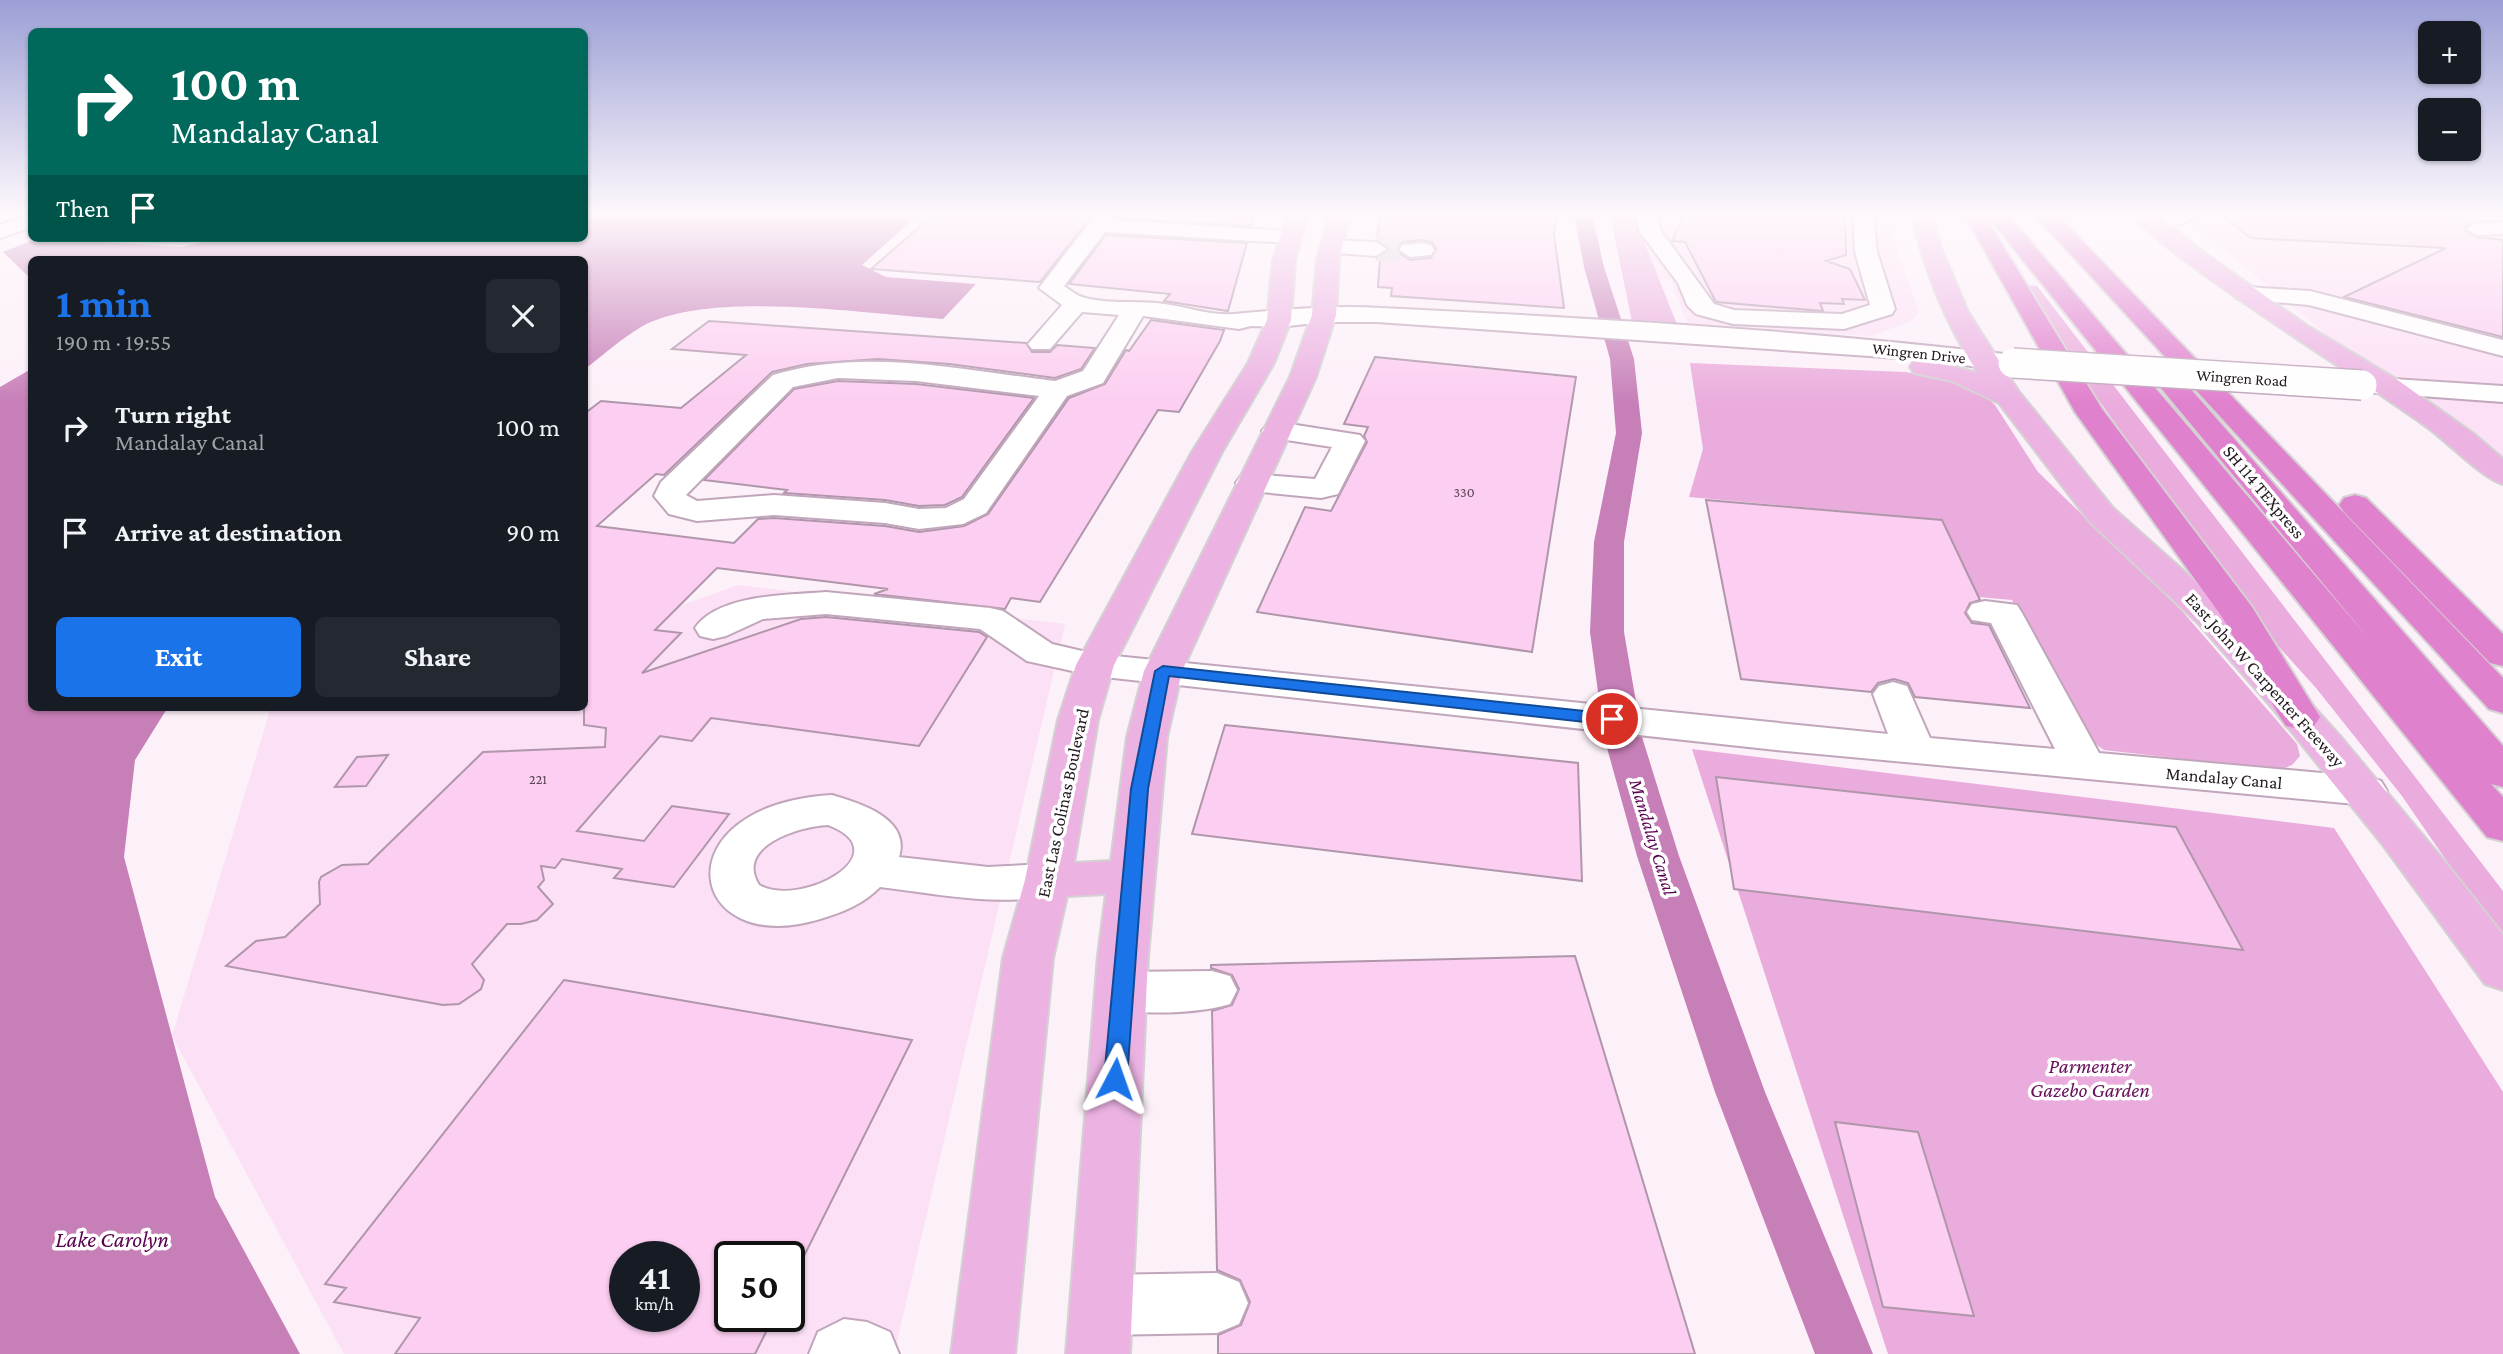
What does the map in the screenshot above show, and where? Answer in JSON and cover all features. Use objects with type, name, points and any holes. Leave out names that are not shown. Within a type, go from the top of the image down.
[{"type":"highway","points":[[2011,277],[2082,401],[2239,615],[2300,717]]},
{"type":"highway","points":[[2048,277],[2503,826]]},
{"type":"highway","name":"SH 114 TEXpress","points":[[2078,277],[2212,430],[2503,773]]},
{"type":"highway","name":"SH 114 TEXpress","points":[[2104,277],[2503,701]]},
{"type":"highway","points":[[2180,322],[2280,430],[2500,650]]},
{"type":"main road","name":"East Las Colinas Boulevard","points":[[983,1354],[1028,958],[1048,880],[1062,792],[1095,664],[1208,453],[1261,363],[1263,319],[1276,277]]},
{"type":"main road","points":[[1100,1330],[1121,992],[1146,748],[1163,671],[1303,377],[1320,324],[1326,277]]},
{"type":"main road","name":"East John W Carpenter Freeway","points":[[1940,277],[1957,317],[1981,360],[2007,398],[2118,532],[2208,613],[2366,791],[2503,971]]},
{"type":"main road","points":[[2224,277],[2376,386],[2465,441],[2503,475]]},
{"type":"main road","points":[[1918,359],[1954,331],[1957,317]]},
{"type":"main road","points":[[1918,359],[1960,375],[2007,398]]},
{"type":"main road","points":[[1048,880],[1131,877]]},
{"type":"street","points":[[1041,344],[1076,304],[1051,288],[1059,277]]},
{"type":"street","points":[[1685,277],[1699,305],[1705,309],[1810,332],[1883,309],[1873,277]]},
{"type":"street","points":[[2246,294],[2310,298],[2503,348]]},
{"type":"street","name":"Wingren Drive","points":[[1076,304],[1181,312],[1192,317],[1231,321],[1263,319],[1918,359],[1981,360]]},
{"type":"street","points":[[1057,390],[975,506],[952,517],[919,519],[885,513],[774,505],[697,511],[680,507],[670,496],[672,488],[783,381],[803,373],[842,369],[1057,390],[1093,377],[1135,309]]},
{"type":"street","name":"Wingren Drive","points":[[1670,343],[1810,332],[1918,359]]},
{"type":"street","name":"Wingren Road","points":[[1981,360],[2503,394]]},
{"type":"street","points":[[1252,483],[1321,489],[1327,487],[1350,441],[1277,431]]},
{"type":"street","name":"Mandalay Canal","points":[[713,628],[739,614],[761,608],[826,603],[990,619],[1040,653],[1095,664],[1776,737],[2366,791]]},
{"type":"street","points":[[1985,612],[2004,613],[2085,766]]},
{"type":"street","points":[[1881,693],[1899,748]]},
{"type":"street","points":[[871,870],[988,883],[1048,880]]},
{"type":"street","points":[[1121,992],[1212,990]]},
{"type":"street","points":[[1100,1330],[1217,1303]]},
{"type":"street","points":[[841,1354],[844,1351],[867,1354]]},
{"type":"shaded area","points":[[1907,277],[1919,312],[1911,321],[1871,336],[1688,325],[1670,280],[1656,279]]},
{"type":"shaded area","points":[[2257,277],[2503,277],[2503,481]]},
{"type":"shaded area","points":[[738,585],[1065,624],[894,1354],[344,1354],[172,1036],[270,711],[588,711],[588,702],[671,609]]},
{"type":"green space","points":[[1623,277],[1658,277],[1678,327],[1632,322]]},
{"type":"green space","points":[[2025,285],[2037,286],[2503,891],[2503,943],[2402,796],[2316,688],[2261,627],[2213,562],[2053,335]]},
{"type":"green space","points":[[1690,363],[1905,372],[1946,379],[1984,395],[1995,405],[2038,472],[2183,612],[2297,744],[2300,756],[2292,765],[2280,770],[2104,750],[2073,720],[2061,701],[2012,600],[1979,597],[1942,520],[1689,497],[1703,449]]},
{"type":"green space","name":"Parmenter Gazebo Garden","points":[[1692,749],[2334,828],[2503,1092],[2503,1354],[1888,1354]]},
{"type":"water","points":[[588,277],[888,277],[976,284],[943,319],[830,309],[745,306],[705,309],[670,316],[641,327],[588,367]]},
{"type":"water","name":"Lake Carolyn","points":[[28,371],[28,711],[166,711],[135,760],[124,857],[215,1197],[300,1354],[0,1354],[0,387]]},
{"type":"building","points":[[977,277],[1044,277],[1040,282]]},
{"type":"building","points":[[1074,277],[1237,277],[1228,311],[1164,301],[1170,294],[1069,284]]},
{"type":"building","points":[[1379,277],[1560,277],[1564,308],[1391,296],[1392,288],[1378,287]]},
{"type":"building","points":[[1703,277],[1854,277],[1865,300],[1842,299],[1844,304],[1820,303],[1823,311],[1716,302]]},
{"type":"building","points":[[2385,277],[2503,277],[2503,337],[2344,297]]},
{"type":"building","points":[[1151,320],[1224,330],[1179,412],[1158,410],[1040,602],[1011,598],[1005,609],[874,594],[888,589],[717,568],[655,630],[681,633],[642,673],[801,619],[826,617],[979,632],[987,637],[919,746],[711,718],[692,741],[660,736],[577,831],[644,841],[672,806],[729,814],[674,887],[614,878],[622,869],[562,859],[555,868],[541,866],[544,880],[538,887],[553,904],[537,920],[507,924],[472,964],[484,980],[481,989],[459,1004],[443,1005],[226,966],[256,941],[285,937],[320,904],[321,877],[342,865],[368,864],[483,752],[605,747],[606,728],[584,725],[584,711],[588,711],[588,411],[601,401],[681,408],[746,355],[672,349],[709,321],[1026,343],[1032,352],[1050,352],[1057,345],[1095,348],[1081,369],[1055,378],[949,364],[878,359],[807,364],[772,372],[664,475],[656,474],[597,526],[734,543],[758,519],[885,526],[919,532],[964,526],[988,514],[1069,398],[1105,384],[1126,350],[1129,351]]},
{"type":"building","points":[[1375,357],[1576,377],[1532,652],[1257,612],[1305,507],[1331,511],[1367,442],[1364,436],[1368,427],[1344,424]]},
{"type":"building","points":[[838,381],[916,384],[1034,398],[962,497],[945,505],[919,506],[885,500],[784,493],[787,490],[704,480],[794,389]]},
{"type":"building","points":[[1706,500],[1942,520],[1980,600],[1970,603],[1965,613],[1972,623],[1989,625],[2030,708],[1915,697],[1908,683],[1894,679],[1878,683],[1871,692],[1741,679]]},
{"type":"building","points":[[1225,725],[1578,763],[1582,881],[1192,834]]},
{"type":"building","points":[[388,755],[366,786],[335,787],[357,757]]},
{"type":"building","points":[[1716,777],[2176,827],[2243,950],[1734,889]]},
{"type":"building","points":[[1575,956],[1695,1354],[1218,1354],[1218,1335],[1241,1325],[1250,1302],[1240,1280],[1217,1270],[1212,1011],[1232,1005],[1239,989],[1232,975],[1211,968],[1211,965]]},
{"type":"building","points":[[564,980],[912,1040],[805,1254],[805,1241],[714,1241],[714,1332],[766,1332],[755,1354],[395,1354],[420,1318],[334,1302],[346,1288],[325,1284]]},
{"type":"building","points":[[1835,1122],[1918,1132],[1974,1316],[1883,1307]]},
{"type":"waterway","name":"Mandalay Canal","points":[[1597,277],[1622,359],[1629,433],[1621,489],[1609,542],[1607,632],[1623,737],[1658,856],[1740,1092],[1844,1354]]},
{"type":"route","points":[[1115,1079],[1123,956],[1139,789],[1147,737],[1163,671],[1612,719]]}]
